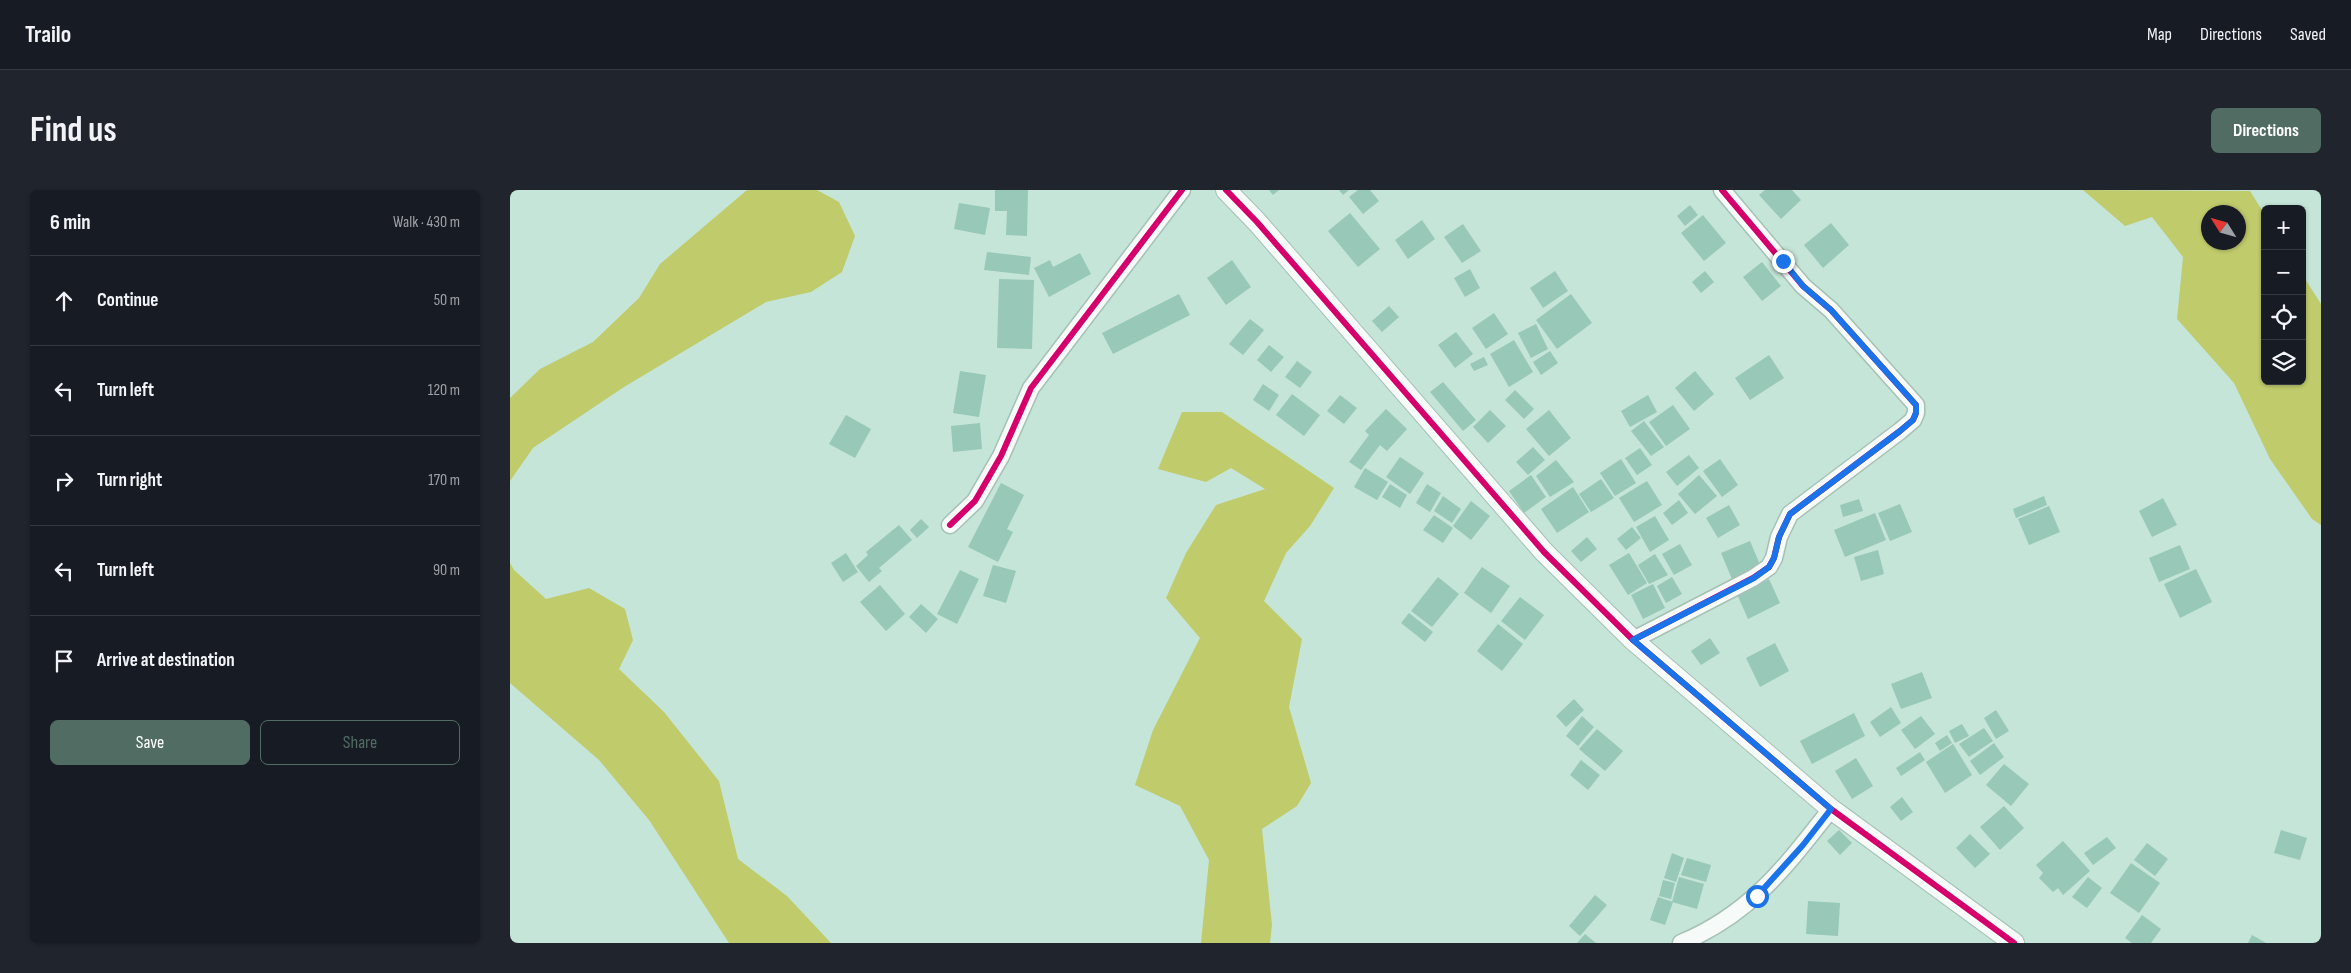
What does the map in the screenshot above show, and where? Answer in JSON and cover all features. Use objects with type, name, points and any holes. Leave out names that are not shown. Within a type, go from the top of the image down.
[{"type":"street","points":[[950,525],[975,501],[1002,456],[1031,388],[1182,190]]},
{"type":"street","points":[[1226,190],[1257,222],[1544,552],[1633,640],[1831,809],[2014,943]]},
{"type":"street","points":[[1633,640],[1754,578],[1769,567],[1790,514],[1900,431],[1913,420],[1916,413],[1916,405],[1831,310],[1803,286],[1722,190]]},
{"type":"street","points":[[1681,943],[1721,924],[1757,896],[1803,845],[1831,809]]},
{"type":"green space","points":[[747,190],[817,190],[839,202],[855,236],[842,272],[811,292],[766,302],[624,387],[533,448],[510,481],[510,398],[540,369],[593,342],[639,298],[660,264]]},
{"type":"green space","points":[[2083,190],[2250,191],[2261,209],[2261,385],[2306,385],[2306,280],[2321,304],[2321,525],[2312,519],[2270,459],[2234,383],[2177,319],[2183,257],[2152,217],[2125,226]]},
{"type":"green space","points":[[1182,412],[1222,412],[1334,488],[1310,526],[1286,553],[1264,601],[1302,639],[1289,707],[1311,783],[1297,806],[1262,829],[1272,925],[1270,943],[1201,943],[1209,860],[1180,806],[1135,785],[1153,730],[1200,638],[1166,598],[1186,553],[1216,505],[1265,489],[1231,468],[1206,482],[1158,469]]},
{"type":"green space","points":[[510,563],[514,570],[546,599],[589,588],[625,609],[633,640],[619,669],[664,712],[719,781],[738,859],[787,896],[831,943],[729,943],[649,820],[599,760],[510,683]]},
{"type":"building","points":[[995,190],[1028,190],[1027,236],[1006,235],[1007,211],[995,211]]},
{"type":"building","points":[[1269,190],[1279,190],[1273,195]]},
{"type":"building","points":[[1339,190],[1349,190],[1343,195]]},
{"type":"building","points":[[1358,190],[1370,190],[1379,201],[1363,214],[1349,197]]},
{"type":"building","points":[[1765,190],[1792,190],[1801,200],[1781,219],[1759,195]]},
{"type":"building","points":[[959,203],[990,208],[985,235],[954,229]]},
{"type":"building","points":[[1690,205],[1698,215],[1685,226],[1677,216]]},
{"type":"building","points":[[1350,213],[1380,249],[1358,267],[1328,231]]},
{"type":"building","points":[[1703,215],[1726,243],[1704,261],[1681,233]]},
{"type":"building","points":[[1422,220],[1435,239],[1408,259],[1395,240]]},
{"type":"building","points":[[1831,223],[1849,245],[1823,268],[1804,245]]},
{"type":"building","points":[[1463,224],[1481,251],[1462,263],[1444,237]]},
{"type":"building","points":[[987,252],[1031,257],[1029,275],[984,270]]},
{"type":"building","points":[[1080,253],[1091,274],[1049,297],[1034,268],[1050,260],[1053,267]]},
{"type":"building","points":[[1232,260],[1251,287],[1226,305],[1207,278]]},
{"type":"building","points":[[1762,262],[1781,286],[1762,301],[1743,277]]},
{"type":"building","points":[[1470,269],[1480,288],[1465,297],[1454,278]]},
{"type":"building","points":[[1555,271],[1568,291],[1543,308],[1530,288]]},
{"type":"building","points":[[1705,271],[1714,282],[1701,293],[1692,282]]},
{"type":"building","points":[[999,279],[1034,280],[1032,349],[997,348]]},
{"type":"building","points":[[1179,294],[1190,315],[1113,354],[1102,333]]},
{"type":"building","points":[[1571,294],[1592,323],[1557,349],[1536,320]]},
{"type":"building","points":[[1389,306],[1399,317],[1382,332],[1372,321]]},
{"type":"building","points":[[1494,313],[1508,334],[1486,349],[1472,328]]},
{"type":"building","points":[[1250,319],[1264,330],[1243,355],[1229,344]]},
{"type":"building","points":[[1536,324],[1548,349],[1531,358],[1518,333]]},
{"type":"building","points":[[1456,332],[1473,354],[1455,368],[1438,345]]},
{"type":"building","points":[[1514,340],[1533,372],[1509,387],[1490,354]]},
{"type":"building","points":[[1269,345],[1284,357],[1271,372],[1257,360]]},
{"type":"building","points":[[1550,351],[1558,363],[1541,375],[1533,362]]},
{"type":"building","points":[[1769,355],[1784,378],[1750,400],[1735,378]]},
{"type":"building","points":[[1484,357],[1488,365],[1474,371],[1470,364]]},
{"type":"building","points":[[1297,361],[1312,372],[1300,388],[1285,377]]},
{"type":"building","points":[[960,371],[986,375],[979,417],[953,413]]},
{"type":"building","points":[[1695,371],[1714,394],[1694,411],[1675,388]]},
{"type":"building","points":[[1443,382],[1476,420],[1463,431],[1430,392]]},
{"type":"building","points":[[1263,384],[1279,395],[1269,411],[1253,400]]},
{"type":"building","points":[[1515,390],[1534,409],[1524,419],[1505,400]]},
{"type":"building","points":[[1292,394],[1320,415],[1304,436],[1276,415]]},
{"type":"building","points":[[1340,395],[1357,408],[1344,424],[1327,411]]},
{"type":"building","points":[[1648,395],[1657,412],[1630,427],[1621,411]]},
{"type":"building","points":[[1673,405],[1690,429],[1666,446],[1649,422]]},
{"type":"building","points":[[1386,409],[1407,429],[1387,451],[1380,445],[1361,470],[1349,462],[1369,435],[1365,431]]},
{"type":"building","points":[[1490,410],[1506,426],[1488,443],[1473,427]]},
{"type":"building","points":[[1549,410],[1571,438],[1549,456],[1526,429]]},
{"type":"building","points":[[846,415],[871,429],[855,458],[829,444]]},
{"type":"building","points":[[1644,421],[1664,447],[1651,456],[1631,431]]},
{"type":"building","points":[[980,423],[982,449],[953,452],[951,426]]},
{"type":"building","points":[[1533,447],[1545,460],[1528,475],[1516,462]]},
{"type":"building","points":[[1640,448],[1652,465],[1637,475],[1625,458]]},
{"type":"building","points":[[1689,455],[1699,468],[1677,486],[1666,472]]},
{"type":"building","points":[[1400,457],[1424,473],[1410,494],[1386,477]]},
{"type":"building","points":[[1621,459],[1636,483],[1615,496],[1600,473]]},
{"type":"building","points":[[1720,459],[1738,485],[1722,497],[1703,471]]},
{"type":"building","points":[[1556,460],[1574,482],[1550,497],[1536,476]]},
{"type":"building","points":[[1365,468],[1388,482],[1377,500],[1354,487]]},
{"type":"building","points":[[1531,475],[1546,497],[1524,513],[1509,491]]},
{"type":"building","points":[[1699,475],[1717,496],[1695,514],[1678,494]]},
{"type":"building","points":[[1601,479],[1614,498],[1591,512],[1579,494]]},
{"type":"building","points":[[1647,481],[1662,505],[1634,522],[1619,498]]},
{"type":"building","points":[[1001,483],[1024,495],[1007,529],[1013,532],[998,562],[968,547]]},
{"type":"building","points":[[1390,484],[1407,495],[1400,508],[1382,497]]},
{"type":"building","points":[[1427,484],[1441,493],[1430,512],[1416,503]]},
{"type":"building","points":[[1573,487],[1589,512],[1557,533],[1541,509]]},
{"type":"building","points":[[1443,496],[1461,509],[1452,523],[1434,511]]},
{"type":"building","points":[[2044,496],[2047,505],[2016,518],[2013,509]]},
{"type":"building","points":[[2163,498],[2177,525],[2152,537],[2139,511]]},
{"type":"building","points":[[1859,499],[1863,511],[1843,517],[1840,505]]},
{"type":"building","points":[[1679,500],[1688,513],[1672,525],[1663,513]]},
{"type":"building","points":[[1471,501],[1490,516],[1471,540],[1453,526]]},
{"type":"building","points":[[1900,504],[1912,532],[1890,541],[1878,513]]},
{"type":"building","points":[[1729,505],[1740,525],[1718,538],[1706,518]]},
{"type":"building","points":[[2049,506],[2060,532],[2029,545],[2018,519]]},
{"type":"building","points":[[1875,513],[1886,540],[1845,557],[1834,530]]},
{"type":"building","points":[[1434,515],[1453,528],[1443,543],[1423,530]]},
{"type":"building","points":[[1655,516],[1669,540],[1650,552],[1636,527]]},
{"type":"building","points":[[921,519],[929,527],[917,538],[910,530]]},
{"type":"building","points":[[899,525],[912,540],[879,568],[882,571],[869,582],[856,566],[868,555],[866,552]]},
{"type":"building","points":[[1632,527],[1641,538],[1626,550],[1617,539]]},
{"type":"building","points":[[1587,537],[1597,549],[1581,562],[1571,551]]},
{"type":"building","points":[[1750,541],[1761,567],[1732,579],[1721,553]]},
{"type":"building","points":[[1680,544],[1692,565],[1674,575],[1662,554]]},
{"type":"building","points":[[2180,545],[2190,569],[2159,582],[2149,558]]},
{"type":"building","points":[[1878,550],[1884,574],[1861,581],[1854,557]]},
{"type":"building","points":[[846,553],[858,572],[843,582],[831,563]]},
{"type":"building","points":[[1629,553],[1647,583],[1628,595],[1609,565]]},
{"type":"building","points":[[1655,554],[1668,575],[1649,584],[1638,565]]},
{"type":"building","points":[[993,565],[1016,571],[1006,603],[983,596]]},
{"type":"building","points":[[1482,567],[1510,586],[1491,613],[1464,593]]},
{"type":"building","points":[[2196,569],[2212,602],[2180,618],[2164,584]]},
{"type":"building","points":[[960,570],[979,579],[957,624],[937,614]]},
{"type":"building","points":[[1438,577],[1459,594],[1432,627],[1411,611]]},
{"type":"building","points":[[1672,577],[1682,594],[1666,603],[1657,586]]},
{"type":"building","points":[[1769,579],[1780,603],[1748,619],[1737,594]]},
{"type":"building","points":[[1653,584],[1665,608],[1643,619],[1631,595]]},
{"type":"building","points":[[880,585],[905,614],[886,631],[860,602]]},
{"type":"building","points":[[1520,597],[1544,615],[1525,640],[1501,621]]},
{"type":"building","points":[[921,604],[938,619],[926,633],[909,617]]},
{"type":"building","points":[[1409,613],[1433,632],[1425,642],[1401,623]]},
{"type":"building","points":[[1498,624],[1523,644],[1502,671],[1477,651]]},
{"type":"building","points":[[1710,638],[1720,653],[1701,665],[1691,651]]},
{"type":"building","points":[[1775,643],[1789,671],[1760,687],[1746,658]]},
{"type":"building","points":[[1922,672],[1932,698],[1901,709],[1891,684]]},
{"type":"building","points":[[1574,699],[1584,710],[1566,727],[1556,716]]},
{"type":"building","points":[[1891,707],[1901,723],[1880,737],[1870,722]]},
{"type":"building","points":[[1996,710],[2009,731],[1996,739],[1984,718]]},
{"type":"building","points":[[1854,713],[1865,736],[1812,764],[1800,741]]},
{"type":"building","points":[[1582,716],[1594,727],[1578,746],[1566,736]]},
{"type":"building","points":[[1921,716],[1935,734],[1915,749],[1901,730]]},
{"type":"building","points":[[1962,724],[1969,736],[1955,743],[1949,731]]},
{"type":"building","points":[[1984,728],[1993,741],[1969,757],[1959,744]]},
{"type":"building","points":[[1597,729],[1623,751],[1605,771],[1579,749]]},
{"type":"building","points":[[1947,735],[1952,743],[1940,751],[1935,743]]},
{"type":"building","points":[[1994,743],[2004,757],[1980,775],[1970,761]]},
{"type":"building","points":[[1953,744],[1972,775],[1945,793],[1926,762]]},
{"type":"building","points":[[1920,752],[1925,760],[1901,776],[1896,768]]},
{"type":"building","points":[[1856,758],[1873,786],[1852,799],[1835,771]]},
{"type":"building","points":[[1581,760],[1600,775],[1588,790],[1570,775]]},
{"type":"building","points":[[2004,764],[2029,784],[2011,806],[1986,785]]},
{"type":"building","points":[[1902,797],[1913,812],[1901,821],[1890,807]]},
{"type":"building","points":[[2004,806],[2024,828],[2000,850],[1980,827]]},
{"type":"building","points":[[1839,830],[1852,843],[1840,855],[1827,841]]},
{"type":"building","points":[[2281,830],[2307,838],[2300,860],[2274,853]]},
{"type":"building","points":[[1970,834],[1990,854],[1975,868],[1956,848]]},
{"type":"building","points":[[2107,837],[2116,848],[2093,865],[2084,853]]},
{"type":"building","points":[[2063,841],[2090,871],[2063,895],[2058,888],[2053,892],[2039,878],[2043,873],[2036,865]]},
{"type":"building","points":[[2147,843],[2168,859],[2155,876],[2134,860]]},
{"type":"building","points":[[1672,853],[1684,858],[1676,882],[1664,878]]},
{"type":"building","points":[[1687,858],[1711,865],[1706,882],[1681,875]]},
{"type":"building","points":[[2131,863],[2160,883],[2139,913],[2110,893]]},
{"type":"building","points":[[1679,877],[1704,884],[1697,909],[1672,902]]},
{"type":"building","points":[[2088,877],[2102,888],[2087,908],[2072,897]]},
{"type":"building","points":[[1663,880],[1675,883],[1671,899],[1659,896]]},
{"type":"building","points":[[1595,895],[1607,905],[1580,936],[1569,926]]},
{"type":"building","points":[[1658,897],[1673,902],[1665,925],[1650,920]]},
{"type":"building","points":[[1808,901],[1840,903],[1838,936],[1806,934]]},
{"type":"building","points":[[2142,915],[2161,929],[2151,943],[2132,943],[2125,938]]},
{"type":"building","points":[[1585,934],[1596,943],[1577,943]]},
{"type":"building","points":[[2252,935],[2266,943],[2248,943]]},
{"type":"cycle path","points":[[950,525],[975,501],[1001,456],[1031,388],[1182,190]]},
{"type":"cycle path","points":[[1226,190],[1257,222],[1544,552],[1633,640],[1831,809],[2014,943]]},
{"type":"cycle path","points":[[1633,640],[1753,578],[1769,567],[1774,558],[1779,537],[1790,514],[1900,431],[1913,420],[1916,413],[1916,405],[1831,310],[1803,286],[1722,190]]},
{"type":"route","points":[[1757,896],[1803,845],[1831,809],[1633,640],[1754,578],[1769,567],[1774,558],[1779,537],[1790,514],[1802,503],[1900,431],[1913,420],[1916,413],[1916,405],[1831,310],[1803,286],[1783,261]]}]
